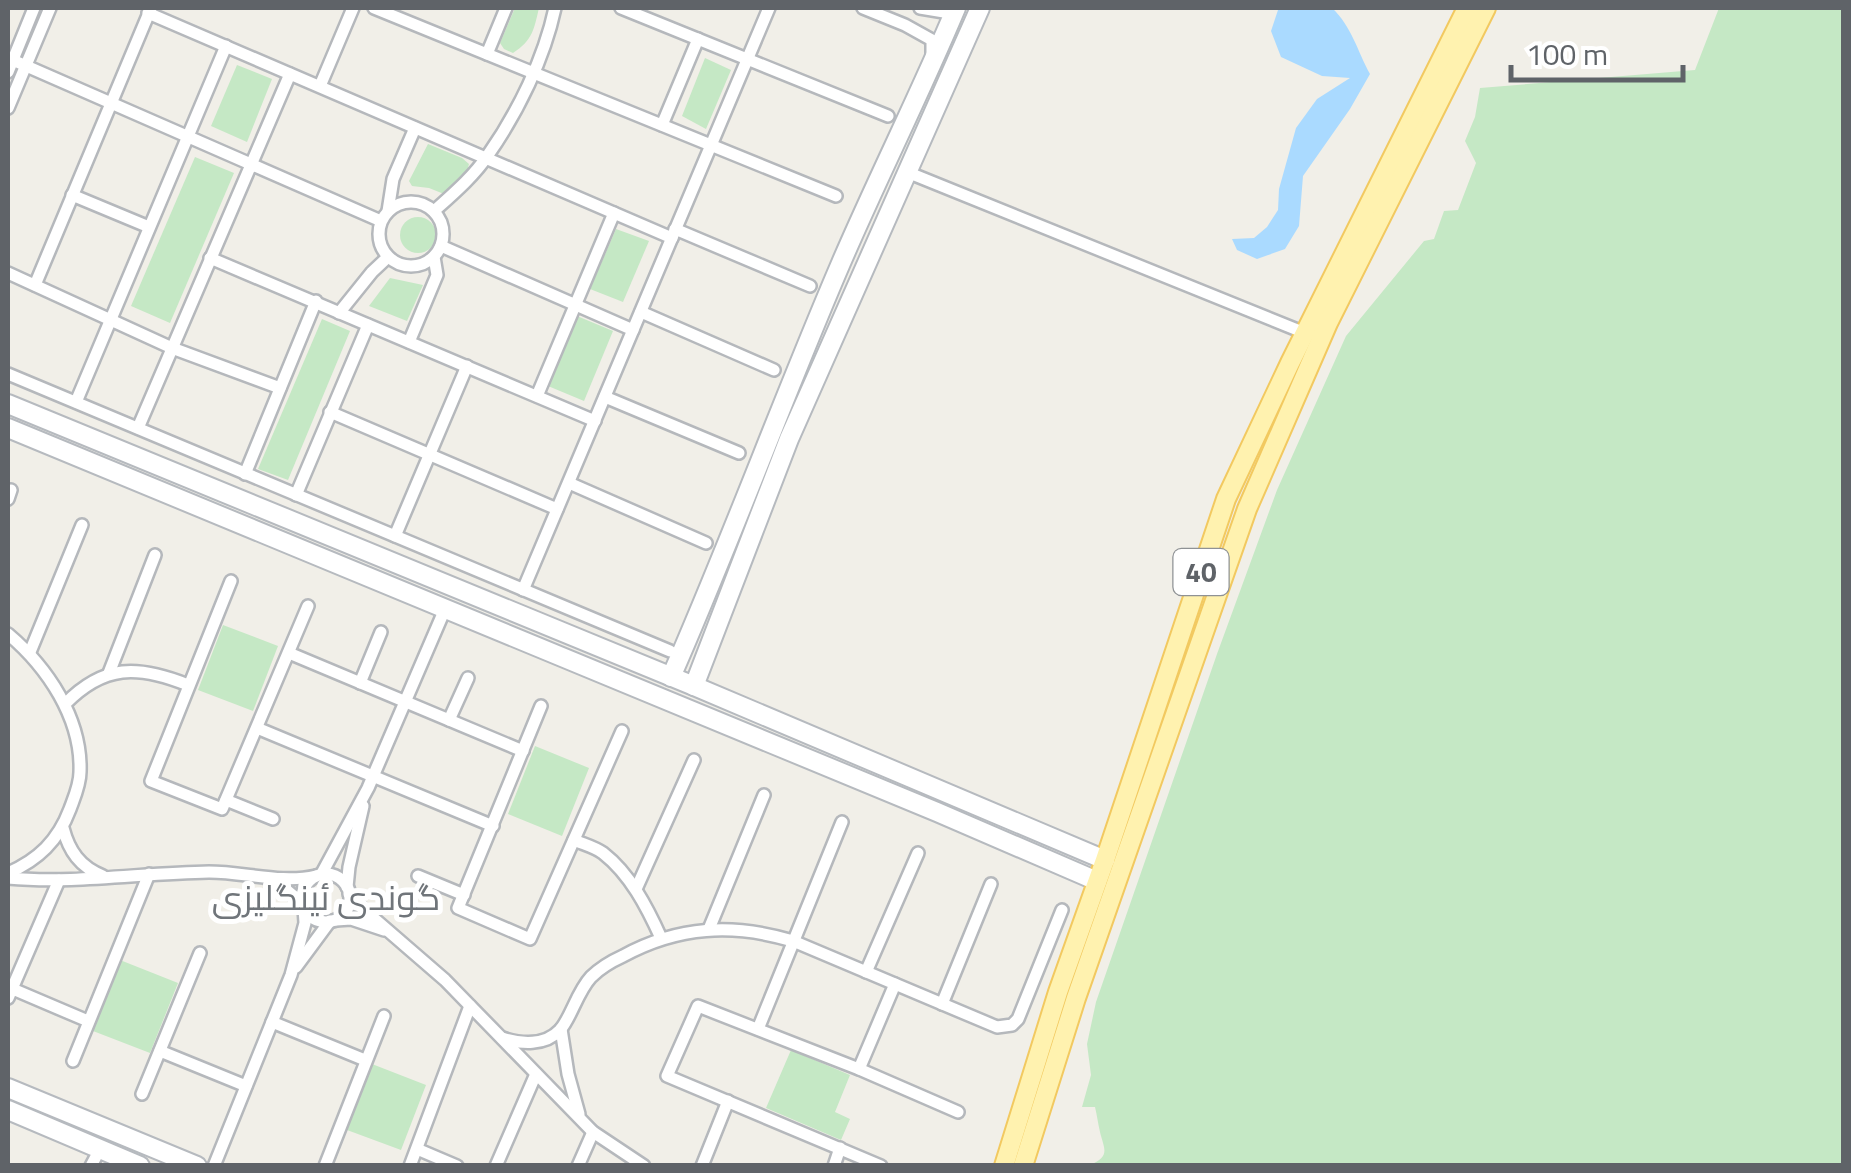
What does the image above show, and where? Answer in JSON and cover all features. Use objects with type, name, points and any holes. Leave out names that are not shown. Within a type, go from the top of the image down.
[{"type":"main road","name":"40","points":[[1004,1166],[1058,992],[1226,499],[1305,333],[1486,8]]},
{"type":"main road","name":"40","points":[[1023,1166],[1076,998],[1247,509],[1459,13]]},
{"type":"street","points":[[34,8],[9,64],[26,66],[250,165],[385,216]]},
{"type":"street","points":[[8,108],[50,8]]},
{"type":"street","points":[[320,86],[352,8]]},
{"type":"street","points":[[374,8],[836,196]]},
{"type":"street","points":[[487,54],[506,8]]},
{"type":"street","points":[[434,211],[487,158],[534,72],[555,8]]},
{"type":"street","points":[[621,8],[888,116]]},
{"type":"street","points":[[523,590],[769,8]]},
{"type":"street","points":[[863,8],[932,40],[932,64]]},
{"type":"street","points":[[920,8],[944,12],[955,8]]},
{"type":"street","points":[[671,677],[855,231],[955,8]]},
{"type":"street","points":[[694,686],[788,439],[980,8]]},
{"type":"street","points":[[35,285],[150,10],[614,213],[810,286]]},
{"type":"street","points":[[662,125],[698,39]]},
{"type":"street","points":[[76,402],[226,46]]},
{"type":"street","points":[[138,428],[290,74]]},
{"type":"street","points":[[416,128],[393,179],[379,240],[396,263],[416,266],[438,251]]},
{"type":"street","points":[[907,172],[1305,333]]},
{"type":"street","points":[[72,195],[149,227]]},
{"type":"street","points":[[385,216],[406,202],[426,205],[443,228],[436,274],[409,342]]},
{"type":"street","points":[[537,396],[614,213]]},
{"type":"street","points":[[855,231],[876,240]]},
{"type":"street","points":[[438,251],[633,330]]},
{"type":"street","points":[[339,313],[388,257]]},
{"type":"street","points":[[210,258],[595,420]]},
{"type":"street","points":[[8,274],[172,348],[280,388]]},
{"type":"street","points":[[245,474],[316,301]]},
{"type":"street","points":[[640,312],[774,370]]},
{"type":"street","points":[[296,495],[368,326]]},
{"type":"street","points":[[395,536],[467,366]]},
{"type":"street","points":[[8,374],[670,652]]},
{"type":"street","points":[[604,398],[739,454]]},
{"type":"street","points":[[8,404],[1105,860]]},
{"type":"street","points":[[330,412],[557,509]]},
{"type":"street","points":[[8,428],[913,802],[1097,882]]},
{"type":"street","points":[[150,486],[158,466]]},
{"type":"street","points":[[568,483],[706,543]]},
{"type":"street","points":[[30,652],[82,525]]},
{"type":"street","points":[[109,673],[155,555]]},
{"type":"street","points":[[231,582],[151,780],[222,810],[308,606]]},
{"type":"street","points":[[214,1166],[291,975],[304,924],[304,888],[319,876],[370,782],[445,610]]},
{"type":"street","points":[[360,683],[381,632]]},
{"type":"street","points":[[8,634],[30,652],[65,704],[77,745],[80,774],[63,828],[34,859],[8,876]]},
{"type":"street","points":[[289,653],[523,751]]},
{"type":"street","points":[[65,704],[76,692],[109,673],[166,676],[188,686]]},
{"type":"street","points":[[449,720],[468,678]]},
{"type":"street","points":[[541,706],[458,908],[530,940],[622,731]]},
{"type":"street","points":[[257,728],[370,782],[493,826]]},
{"type":"street","points":[[636,890],[694,760]]},
{"type":"street","points":[[291,975],[319,933],[348,907],[349,868],[370,782]]},
{"type":"street","points":[[913,802],[923,782]]},
{"type":"street","points":[[710,929],[764,795]]},
{"type":"street","points":[[226,800],[273,819]]},
{"type":"street","points":[[758,1029],[842,822]]},
{"type":"street","points":[[63,828],[77,859],[105,877]]},
{"type":"street","points":[[574,840],[602,852],[636,890],[661,938]]},
{"type":"street","points":[[866,972],[918,852]]},
{"type":"street","points":[[8,876],[60,880],[210,872],[292,880],[337,877],[359,906],[445,980],[593,1132],[644,1166]]},
{"type":"street","points":[[73,1062],[148,874]]},
{"type":"street","points":[[252,875],[284,888],[318,920],[356,920],[388,931]]},
{"type":"street","points":[[418,876],[464,895]]},
{"type":"street","points":[[60,880],[9,991],[88,1021]]},
{"type":"street","points":[[942,1004],[991,884]]},
{"type":"street","points":[[502,1038],[533,1043],[548,1038],[561,1029],[592,976],[661,938],[710,929],[794,941],[998,1027],[1012,1025],[1018,1019],[1062,910]]},
{"type":"street","points":[[142,1094],[200,953]]},
{"type":"street","points":[[858,1069],[895,984]]},
{"type":"street","points":[[410,1166],[470,1006]]},
{"type":"street","points":[[881,1166],[667,1076],[698,1006],[958,1112]]},
{"type":"street","points":[[325,1166],[384,1016]]},
{"type":"street","points":[[272,1022],[365,1060]]},
{"type":"street","points":[[561,1029],[568,1074],[581,1118]]},
{"type":"street","points":[[160,1052],[246,1086]]},
{"type":"street","points":[[496,1166],[536,1074]]},
{"type":"street","points":[[8,1088],[197,1166]]},
{"type":"street","points":[[702,1166],[728,1101]]},
{"type":"street","points":[[8,1110],[95,1157],[140,1166]]},
{"type":"street","points":[[578,1166],[593,1132]]},
{"type":"street","points":[[834,1166],[840,1148]]},
{"type":"street","points":[[417,1149],[457,1166]]},
{"type":"green space","points":[[515,8],[539,8],[529,39],[513,53],[500,43]]},
{"type":"green space","points":[[1719,8],[1843,8],[1843,1165],[1090,1165],[1104,1152],[1095,1107],[1082,1107],[1091,1075],[1087,1044],[1096,1002],[1217,654],[1277,490],[1346,336],[1424,241],[1434,239],[1444,211],[1458,210],[1476,163],[1465,141],[1475,117],[1480,88],[1695,70]]},
{"type":"green space","points":[[705,58],[731,70],[706,129],[682,116]]},
{"type":"green space","points":[[237,65],[272,79],[247,142],[211,126]]},
{"type":"green space","points":[[428,144],[469,164],[444,194],[412,186],[409,181]]},
{"type":"green space","points":[[195,157],[234,173],[170,323],[131,306]]},
{"type":"green space","points":[[418,217],[431,222],[436,235],[431,248],[418,253],[405,248],[400,235],[405,222]]},
{"type":"green space","points":[[616,229],[649,241],[623,302],[590,289]]},
{"type":"green space","points":[[390,278],[423,285],[407,321],[369,306]]},
{"type":"green space","points":[[577,316],[613,331],[584,401],[548,386]]},
{"type":"green space","points":[[322,319],[350,331],[288,480],[258,469]]},
{"type":"green space","points":[[223,625],[278,646],[253,711],[198,690]]},
{"type":"green space","points":[[535,746],[589,768],[562,836],[508,814]]},
{"type":"green space","points":[[120,960],[178,983],[150,1053],[93,1031]]},
{"type":"green space","points":[[791,1050],[850,1075],[835,1112],[850,1119],[841,1140],[766,1108]]},
{"type":"green space","points":[[372,1064],[426,1085],[401,1150],[347,1130]]},
{"type":"water","points":[[1281,8],[1332,8],[1349,31],[1370,74],[1303,176],[1299,226],[1285,249],[1257,259],[1237,250],[1232,239],[1254,238],[1267,227],[1278,210],[1279,189],[1296,128],[1317,99],[1350,78],[1322,76],[1281,57],[1271,31]]},
{"type":"district","name":"گوندی ئینگلیزی","points":[[326,898]]}]
